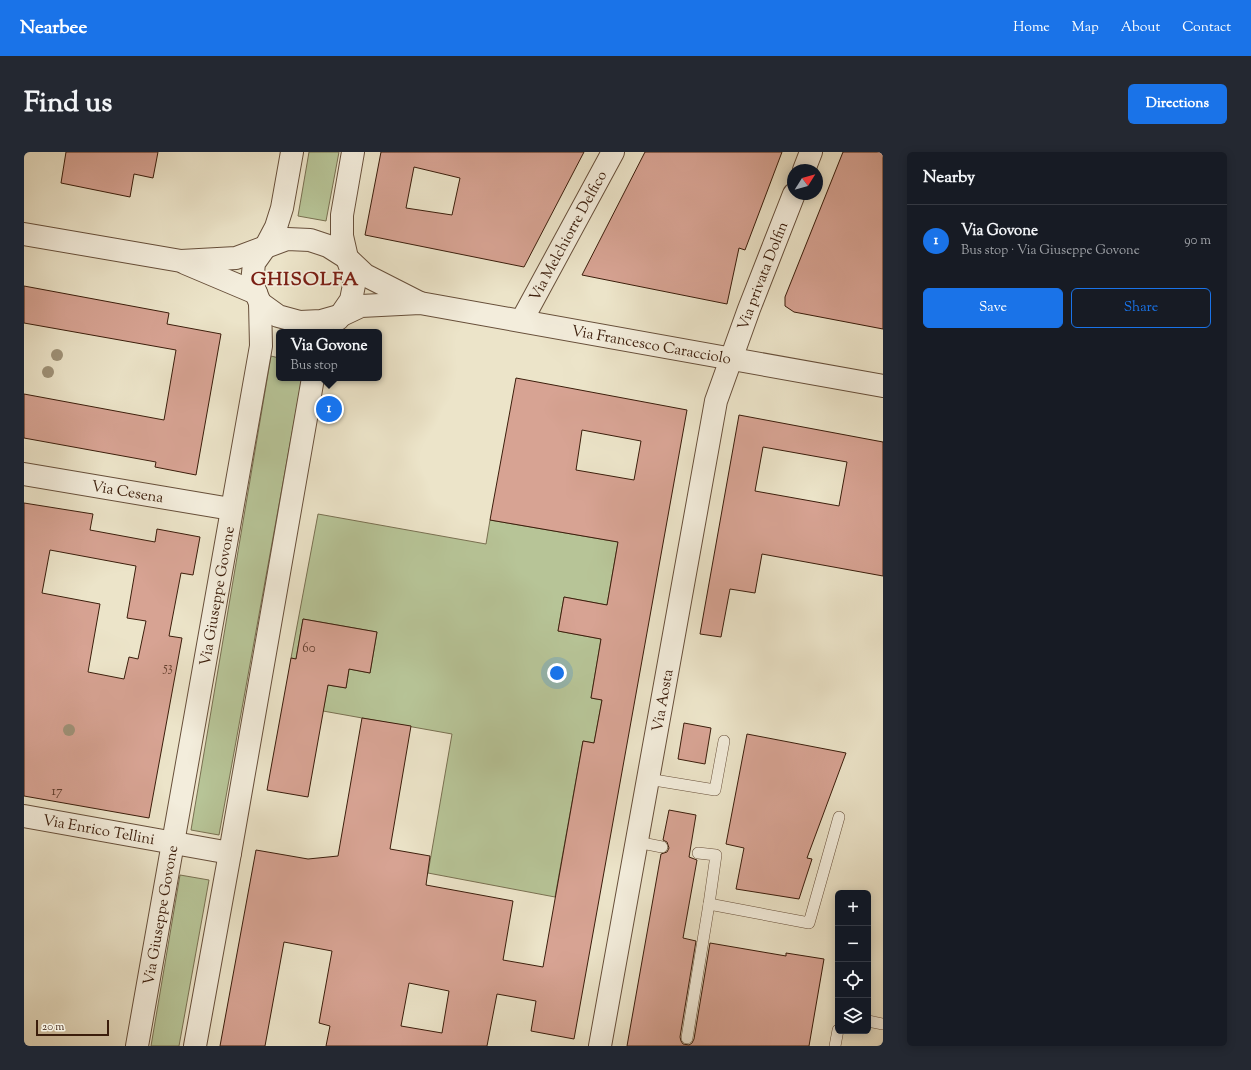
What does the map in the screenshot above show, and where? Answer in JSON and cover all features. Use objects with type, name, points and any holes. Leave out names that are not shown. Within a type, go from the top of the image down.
[{"type":"street","name":"Via Giuseppe Govone","points":[[138,1046],[231,509],[261,346],[258,298],[252,283],[254,263],[266,246],[276,227],[282,208],[292,152]]},
{"type":"street","points":[[330,329],[342,315],[351,300],[355,280],[347,258],[342,236],[342,215],[353,152]]},
{"type":"street","name":"Via Melchiorre Delfico","points":[[522,320],[613,152]]},
{"type":"street","points":[[806,164],[811,152]]},
{"type":"street","name":"Via privata Dolfin","points":[[732,358],[749,309],[792,200]]},
{"type":"street","points":[[24,234],[181,261],[236,258],[266,246],[287,240],[310,240],[328,246],[347,258]]},
{"type":"street","name":"Via Francesco Caracciolo","points":[[347,258],[365,275],[420,303]]},
{"type":"street","points":[[181,261],[258,298],[278,316],[300,322],[321,321],[342,315]]},
{"type":"street","name":"Via Francesco Caracciolo","points":[[342,315],[361,306],[420,303],[522,320],[883,386]]},
{"type":"street","name":"Via Aosta","points":[[600,1046],[716,401],[732,358]]},
{"type":"street","points":[[195,1046],[311,381]]},
{"type":"street","name":"Via Cesena","points":[[24,474],[231,509]]},
{"type":"street","name":"Via Enrico Tellini","points":[[24,816],[230,853]]},
{"type":"lane","points":[[648,779],[715,790],[724,741]]},
{"type":"lane","points":[[709,904],[809,923],[839,817]]},
{"type":"lane","points":[[637,842],[662,847]]},
{"type":"lane","points":[[687,1038],[716,855],[698,853]]},
{"type":"lane","points":[[871,1022],[883,1024]]},
{"type":"lane","points":[[835,1046],[837,1034]]},
{"type":"green space","points":[[309,152],[339,152],[326,221],[298,216]]},
{"type":"green space","points":[[271,356],[276,357],[276,381],[301,381],[219,835],[191,830]]},
{"type":"green space","points":[[318,514],[486,544],[490,520],[618,542],[607,605],[564,597],[558,631],[601,639],[591,698],[602,700],[594,743],[583,741],[555,897],[428,873],[452,734],[323,711],[328,685],[346,688],[349,669],[370,673],[377,632],[303,619],[296,659],[291,658]]},
{"type":"green space","points":[[180,875],[209,880],[179,1046],[151,1046]]},
{"type":"building","points":[[66,152],[158,152],[153,178],[134,174],[130,197],[61,183]]},
{"type":"building","points":[[381,152],[584,152],[524,267],[365,235]],"holes":[[[414,167],[460,178],[452,215],[406,208]]]},
{"type":"building","points":[[645,152],[782,152],[745,250],[739,248],[727,304],[582,275]]},
{"type":"building","points":[[843,152],[883,152],[883,329],[794,312],[785,306],[785,297]]},
{"type":"building","points":[[24,286],[169,313],[167,324],[221,334],[196,475],[155,467],[156,462],[24,438],[24,394],[164,420],[176,350],[24,323]]},
{"type":"building","points":[[516,378],[687,410],[574,1039],[531,1031],[536,1001],[497,994],[487,1046],[326,1046],[330,1026],[319,1023],[332,951],[284,942],[265,1046],[220,1046],[256,850],[308,859],[338,856],[362,718],[411,726],[390,849],[430,856],[426,885],[513,901],[503,960],[543,967],[583,741],[594,743],[602,700],[591,698],[601,639],[558,631],[564,597],[607,605],[618,542],[490,520]],"holes":[[[582,430],[641,441],[634,480],[576,470]],[[409,983],[449,991],[442,1033],[401,1026]]]},
{"type":"building","points":[[739,415],[883,442],[883,576],[762,554],[755,593],[730,589],[721,637],[700,634]],"holes":[[[763,447],[847,462],[839,506],[755,491]]]},
{"type":"building","points":[[24,503],[93,514],[90,530],[155,542],[157,529],[200,537],[193,575],[181,573],[169,636],[182,638],[149,818],[24,796]],"holes":[[[50,550],[136,566],[127,618],[146,621],[138,659],[129,657],[124,679],[88,672],[100,604],[42,593]]]},
{"type":"building","points":[[303,619],[377,632],[370,673],[349,669],[346,688],[328,685],[308,797],[267,790],[291,658],[296,659]]},
{"type":"building","points":[[684,723],[711,728],[705,764],[678,759]]},
{"type":"building","points":[[747,734],[846,753],[807,858],[812,859],[799,899],[736,889],[744,848],[726,844]]},
{"type":"building","points":[[669,810],[696,815],[689,857],[697,860],[683,938],[696,941],[680,1037],[681,1041],[683,1044],[689,1045],[694,1039],[710,943],[786,956],[786,953],[824,959],[809,1046],[627,1046],[661,854],[667,852],[669,848],[667,842],[663,840]]},
{"type":"place","name":"Via Govone","points":[[329,409]]},
{"type":"district","name":"GHISOLFA","points":[[305,278]]}]
